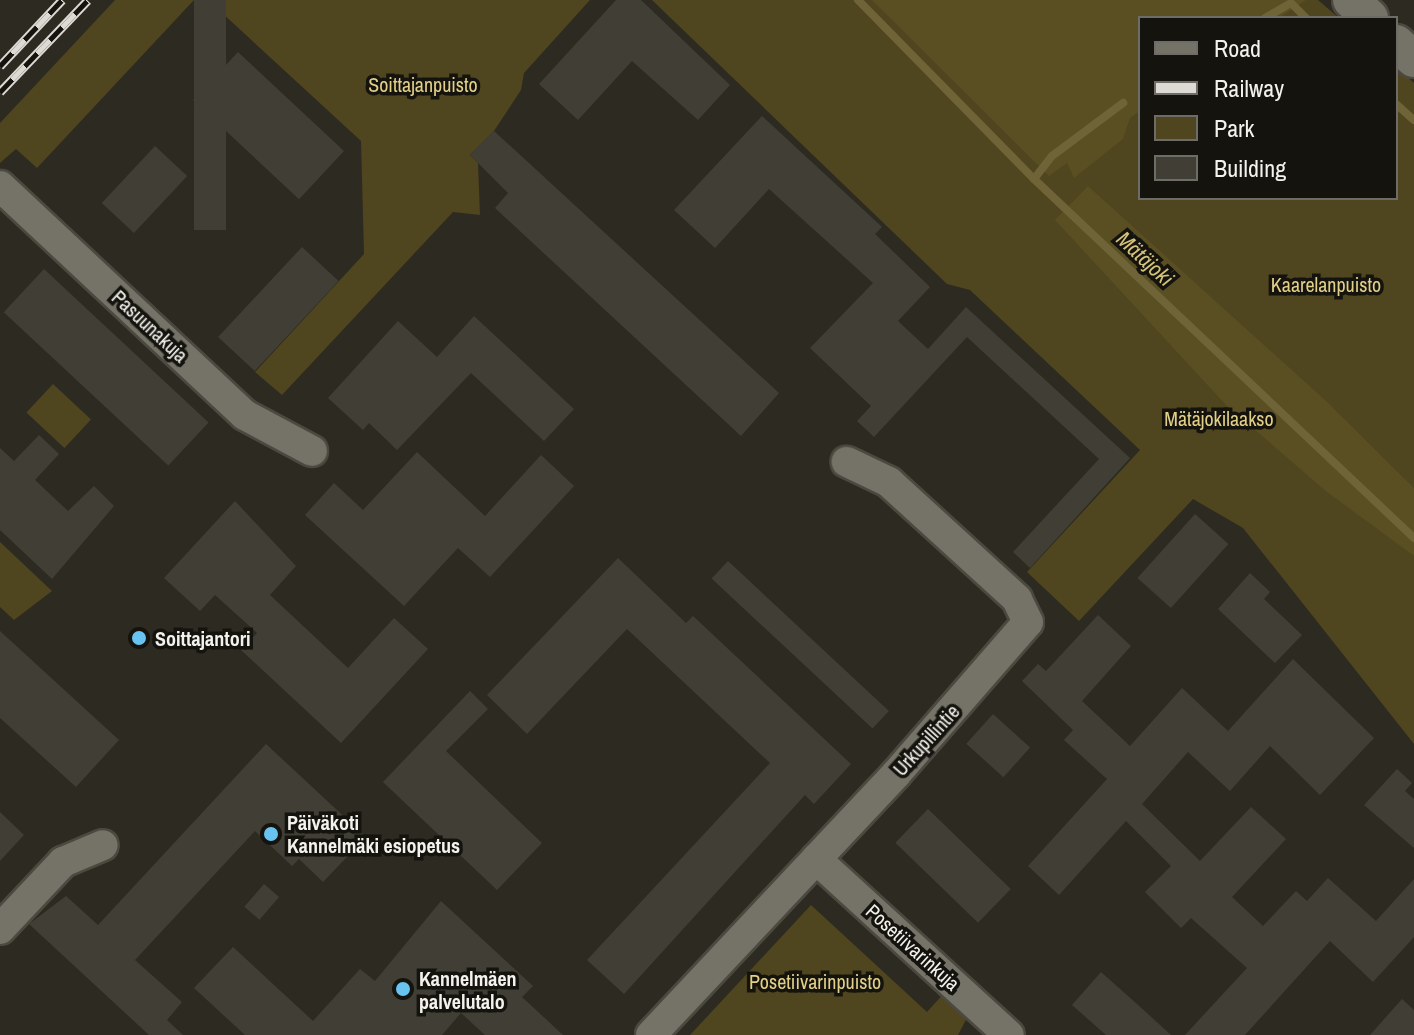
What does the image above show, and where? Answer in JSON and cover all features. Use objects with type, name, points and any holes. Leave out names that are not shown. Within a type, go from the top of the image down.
[{"type":"street","points":[[1351,0],[1368,16]]},
{"type":"street","points":[[1398,45],[1414,59]]},
{"type":"street","name":"Pasuunakuja","points":[[0,186],[245,415],[312,451]]},
{"type":"street","name":"Urkupillintie","points":[[651,1035],[1017,641],[1028,622],[1017,599],[889,482],[847,462]]},
{"type":"street","points":[[0,929],[63,862],[103,845]]},
{"type":"street","name":"Posetiivarinkuja","points":[[816,859],[1009,1035]]},
{"type":"green space","points":[[115,0],[194,0],[37,168],[16,149],[0,163],[0,123]]},
{"type":"green space","name":"Soittajanpuisto","points":[[208,0],[590,0],[524,73],[521,90],[494,131],[470,155],[478,163],[480,215],[453,212],[282,395],[255,372],[364,254],[361,141]]},
{"type":"green space","name":"Mätäjokilaakso","points":[[652,0],[1318,0],[1337,16],[1138,16],[1138,200],[1398,200],[1398,69],[1414,83],[1414,744],[1243,528],[1193,499],[1079,621],[1027,572],[1140,450],[970,290],[947,284]]},
{"type":"green space","points":[[53,384],[91,419],[64,448],[26,413]]},
{"type":"green space","points":[[0,542],[52,591],[14,620],[0,607]]},
{"type":"green space","name":"Posetiivarinpuisto","points":[[811,905],[927,1012],[945,992],[969,1014],[958,1035],[690,1035]]},
{"type":"shaded area","points":[[872,0],[1306,0],[1282,16],[1138,16],[1138,112],[1130,118],[1123,139],[1074,178],[1067,163],[1049,176]]},
{"type":"shaded area","points":[[1088,186],[1325,400],[1414,488],[1414,556],[1327,492],[1226,405],[1055,220]]},
{"type":"building","points":[[194,0],[226,0],[226,230],[194,230]]},
{"type":"building","points":[[616,0],[641,0],[730,85],[698,120],[632,61],[578,120],[539,84]]},
{"type":"building","points":[[238,52],[344,151],[299,199],[193,100]]},
{"type":"building","points":[[762,116],[882,227],[875,234],[930,287],[898,321],[928,349],[966,307],[1130,458],[1030,568],[1013,552],[1099,459],[967,337],[874,437],[857,421],[871,406],[810,348],[873,283],[769,189],[715,248],[674,210]]},
{"type":"building","points":[[494,131],[779,393],[741,436],[495,208],[508,193],[470,155]]},
{"type":"building","points":[[155,146],[187,176],[134,233],[102,203]]},
{"type":"building","points":[[302,247],[339,281],[255,371],[218,337]]},
{"type":"building","points":[[44,269],[209,422],[168,466],[4,312]]},
{"type":"building","points":[[474,316],[574,409],[544,441],[471,373],[397,450],[369,423],[363,430],[328,398],[398,321],[437,357]]},
{"type":"building","points":[[39,435],[59,454],[35,480],[68,511],[94,486],[114,506],[52,579],[0,530],[0,448],[14,461]]},
{"type":"building","points":[[417,452],[485,516],[541,455],[574,486],[490,577],[458,548],[404,606],[305,515],[334,483],[363,510]]},
{"type":"building","points":[[235,501],[296,566],[270,595],[348,668],[394,618],[428,649],[341,743],[241,650],[257,633],[215,595],[200,611],[164,578]]},
{"type":"building","points":[[1195,514],[1228,544],[1171,608],[1137,578]]},
{"type":"building","points":[[618,558],[686,623],[693,616],[851,764],[814,804],[805,795],[624,994],[587,960],[770,763],[627,629],[527,734],[487,695]]},
{"type":"building","points":[[728,561],[889,711],[873,729],[712,579]]},
{"type":"building","points":[[1250,573],[1270,592],[1264,599],[1302,635],[1275,663],[1218,609]]},
{"type":"building","points":[[1098,615],[1131,646],[1082,701],[1130,746],[1182,688],[1228,731],[1293,659],[1374,738],[1320,795],[1270,746],[1230,791],[1188,752],[1142,804],[1200,861],[1251,807],[1286,839],[1232,897],[1263,926],[1296,891],[1307,901],[1328,878],[1376,921],[1414,879],[1414,937],[1373,982],[1330,941],[1245,1035],[1185,1035],[1247,968],[1191,918],[1181,928],[1145,892],[1171,866],[1126,821],[1059,895],[1028,866],[1107,779],[1064,740],[1073,730],[1022,681],[1038,664],[1046,671]]},
{"type":"building","points":[[0,631],[119,740],[76,787],[0,718]]},
{"type":"building","points":[[470,691],[488,709],[446,751],[542,843],[497,890],[383,782]]},
{"type":"building","points":[[993,714],[1030,747],[1003,777],[966,744]]},
{"type":"building","points":[[266,744],[366,837],[323,882],[299,859],[292,866],[255,831],[135,960],[182,1002],[167,1020],[183,1035],[149,1035],[29,924],[66,896],[98,925]]},
{"type":"building","points":[[1397,769],[1412,783],[1405,791],[1414,799],[1414,848],[1364,805]]},
{"type":"building","points":[[928,809],[1011,889],[978,923],[895,843]]},
{"type":"building","points":[[0,812],[24,835],[0,861]]},
{"type":"building","points":[[264,884],[279,897],[259,920],[244,907]]},
{"type":"building","points":[[441,901],[533,986],[522,997],[563,1035],[485,1035],[461,1013],[442,1035],[245,1035],[194,988],[233,947],[313,1021],[360,969],[375,981]]},
{"type":"building","points":[[1101,972],[1171,1035],[1106,1035],[1072,1005]]},
{"type":"building","points":[[1402,999],[1414,1010],[1414,1035],[1370,1035]]},
{"type":"waterway","name":"Mätäjoki","points":[[858,0],[1034,179],[1414,538]]},
{"type":"waterway","points":[[1268,16],[1291,3],[1304,16]]},
{"type":"waterway","points":[[1034,179],[1052,156],[1123,103]]},
{"type":"waterway","points":[[1398,106],[1414,120]]},
{"type":"railway","points":[[0,66],[62,0]]},
{"type":"railway","points":[[0,92],[88,0]]},
{"type":"place","name":"Soittajantori","points":[[139,638]]},
{"type":"place","name":"Päiväkoti Kannelmäki esiopetus","points":[[271,834]]},
{"type":"place","name":"Kannelmäen palvelutalo","points":[[403,989]]},
{"type":"park label","name":"Kaarelanpuisto","points":[[1326,284]]}]
